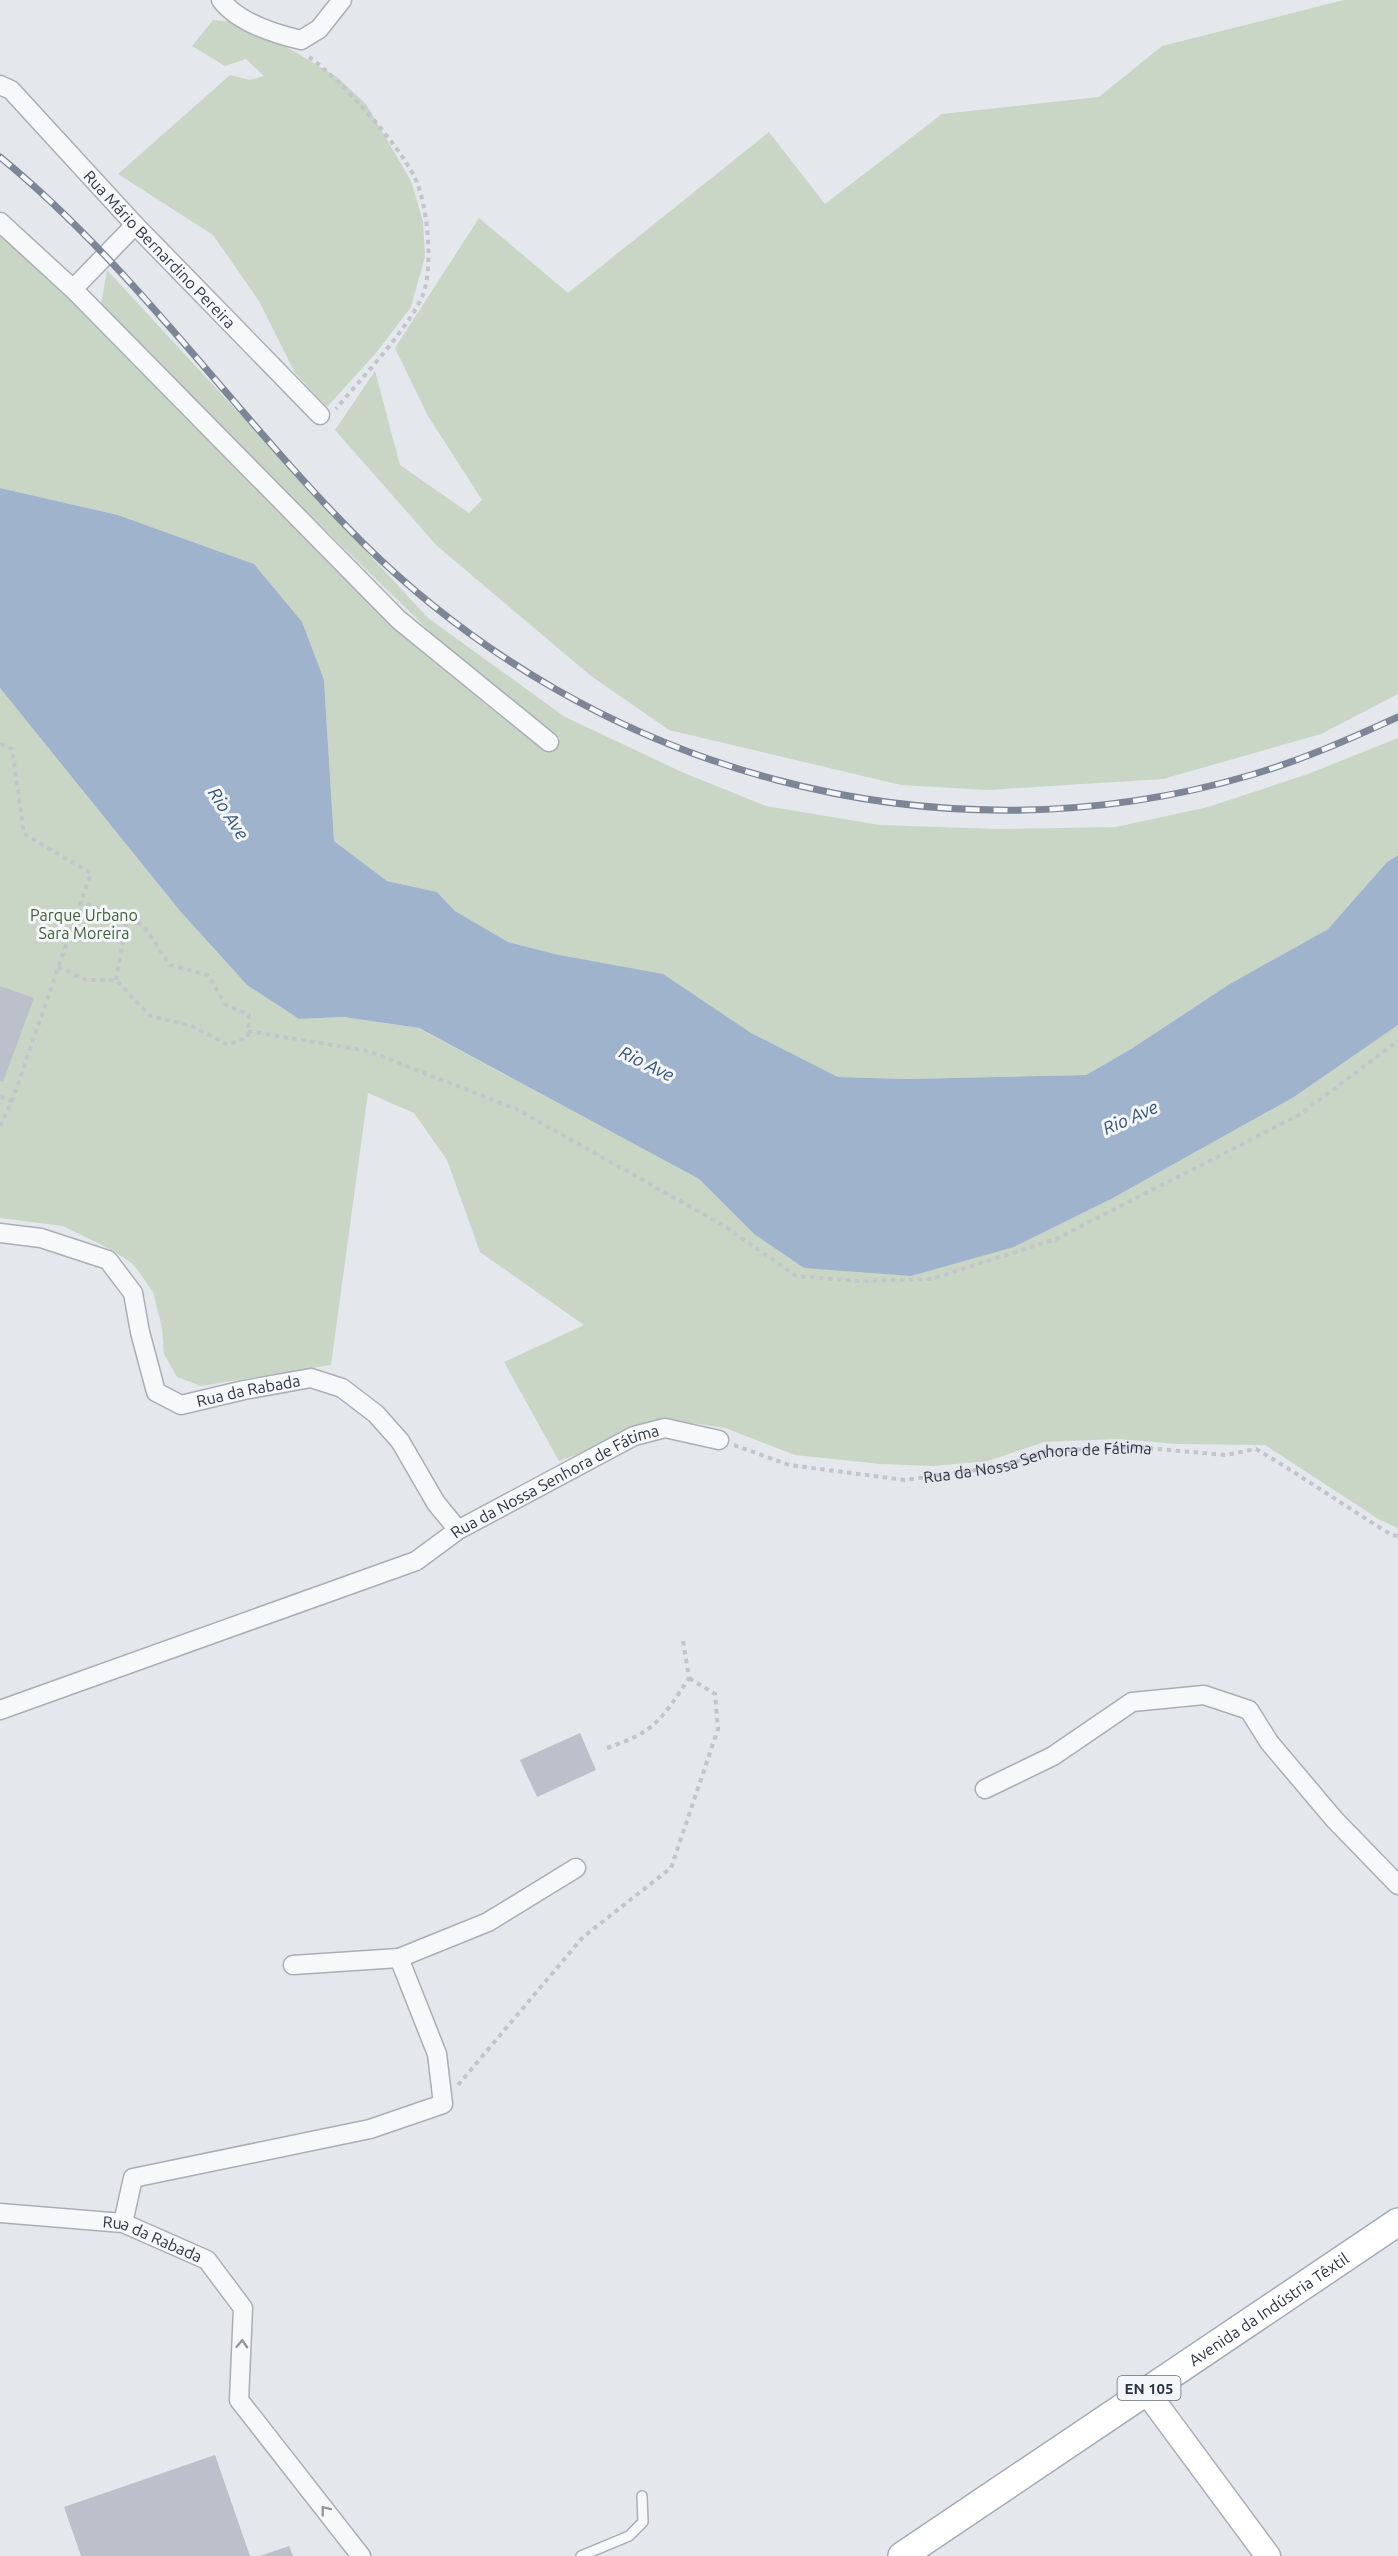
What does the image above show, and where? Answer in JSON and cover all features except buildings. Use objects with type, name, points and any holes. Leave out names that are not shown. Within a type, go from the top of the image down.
[{"type":"main road","name":"Avenida da Indústria Têxtil","points":[[902,2556],[1398,2222]]},
{"type":"street","points":[[220,0],[227,8],[277,35],[301,40],[319,28],[342,0]]},
{"type":"street","name":"Rua Mário Bernardino Pereira","points":[[0,85],[12,90],[135,225],[320,415]]},
{"type":"street","points":[[0,222],[72,289],[399,620],[549,742]]},
{"type":"street","points":[[72,289],[135,225]]},
{"type":"street","name":"Rua da Rabada","points":[[0,1233],[41,1238],[108,1260],[133,1293],[140,1332],[156,1392],[181,1405],[244,1390],[311,1378],[342,1388],[376,1414],[400,1441],[436,1503],[458,1530]]},
{"type":"street","name":"Rua da Nossa Senhora de Fátima","points":[[0,1710],[416,1561],[458,1530],[634,1436],[665,1428],[719,1440]]},
{"type":"street","points":[[985,1789],[1053,1756],[1132,1702],[1204,1695],[1249,1710],[1269,1742],[1334,1819],[1398,1885]]},
{"type":"street","points":[[293,1965],[399,1958],[488,1922],[576,1868]]},
{"type":"street","points":[[123,2223],[134,2178],[370,2129],[442,2104],[437,2054],[399,1958]]},
{"type":"street","name":"Rua da Rabada","points":[[0,2213],[123,2223],[207,2260],[243,2308],[239,2400],[361,2556]]},
{"type":"street","points":[[1146,2391],[1268,2556]]},
{"type":"lane","points":[[581,2556],[629,2536],[643,2522],[642,2496]]},
{"type":"path","points":[[307,55],[374,120],[415,177],[423,208],[430,261],[423,296],[406,323],[329,418],[320,415]]},
{"type":"path","points":[[0,744],[12,749],[24,834],[90,873],[12,1101],[0,1127]]},
{"type":"path","points":[[58,967],[86,980],[116,980],[150,1016],[192,1026],[228,1045],[248,1037],[249,1015],[225,1004],[207,975],[170,965],[143,925],[81,902]]},
{"type":"path","points":[[116,980],[128,919]]},
{"type":"path","points":[[248,1030],[368,1051],[516,1109],[723,1225],[796,1276],[859,1281],[931,1279],[1056,1239],[1299,1115],[1398,1041]]},
{"type":"path","points":[[0,1097],[12,1101]]},
{"type":"path","name":"Rua da Nossa Senhora de Fátima","points":[[719,1440],[789,1465],[905,1480],[1004,1466],[1047,1451],[1134,1447],[1226,1455],[1256,1449],[1352,1511],[1392,1535],[1398,1536]]},
{"type":"path","points":[[607,1748],[637,1738],[661,1720],[689,1678],[683,1641]]},
{"type":"path","points":[[442,2104],[583,1937],[671,1868],[718,1729],[715,1694],[689,1678]]},
{"type":"green space","points":[[1344,0],[1398,0],[1398,694],[1321,734],[1163,779],[988,790],[901,785],[669,730],[591,676],[437,546],[335,430],[375,371],[400,465],[469,513],[482,500],[428,416],[395,348],[479,218],[568,293],[769,132],[825,204],[942,114],[1099,97],[1162,46]]},
{"type":"green space","points":[[213,20],[235,22],[260,38],[280,43],[337,77],[366,104],[411,181],[423,221],[425,257],[411,307],[376,353],[327,407],[295,373],[259,301],[213,235],[118,174],[230,75],[249,80],[264,76],[246,59],[225,66],[192,46]]},
{"type":"green space","points":[[0,229],[268,495],[554,749],[560,738],[455,656],[100,310],[107,270],[428,618],[565,717],[684,773],[766,806],[880,825],[998,829],[1116,827],[1208,807],[1308,774],[1398,738],[1398,855],[1387,862],[1328,929],[1228,985],[1131,1049],[1086,1075],[906,1079],[838,1077],[751,1033],[559,955],[508,942],[455,911],[437,892],[387,881],[334,841],[324,680],[254,564],[118,515],[0,488]]},
{"type":"green space","name":"Parque Urbano Sara Moreira","points":[[0,688],[180,911],[247,985],[299,1019],[343,1017],[418,1028],[699,1179],[754,1234],[804,1268],[1014,1247],[1113,1198],[1294,1097],[1398,1025],[1398,1528],[1380,1520],[1265,1445],[1178,1444],[1118,1439],[1044,1442],[988,1461],[933,1466],[881,1464],[795,1455],[725,1428],[672,1420],[559,1461],[504,1362],[584,1325],[480,1252],[447,1160],[414,1113],[368,1093],[331,1365],[201,1386],[177,1377],[164,1354],[162,1328],[153,1292],[134,1265],[114,1251],[63,1226],[0,1218]]},
{"type":"water","name":"Rio Ave","points":[[0,488],[118,515],[254,564],[302,622],[324,680],[334,841],[387,881],[437,892],[455,911],[508,942],[559,955],[663,974],[751,1033],[838,1077],[906,1079],[1086,1075],[1131,1049],[1228,985],[1328,929],[1387,862],[1398,855],[1398,1025],[1294,1097],[1113,1198],[1014,1247],[911,1276],[804,1268],[754,1234],[699,1179],[419,1028],[343,1017],[299,1019],[247,985],[180,911],[0,688]]},
{"type":"railway","points":[[0,157],[97,247],[317,495],[363,543],[455,623],[555,689],[663,742],[776,780],[893,803],[1012,810],[1132,801],[1251,775],[1326,749],[1398,717]]}]
